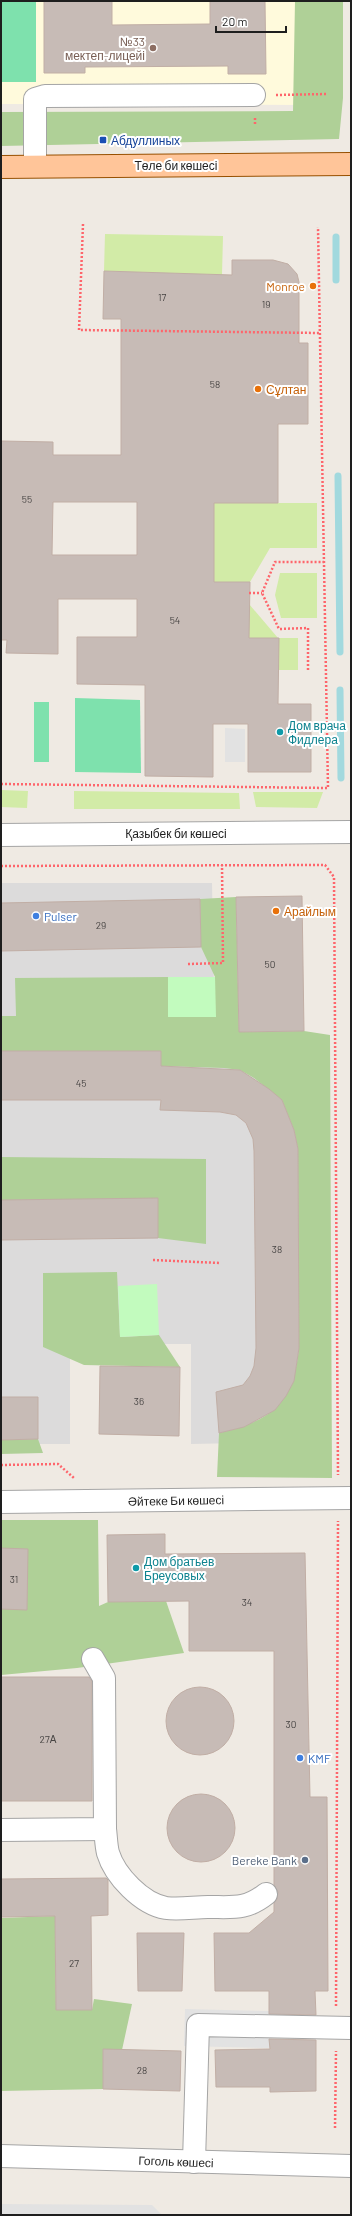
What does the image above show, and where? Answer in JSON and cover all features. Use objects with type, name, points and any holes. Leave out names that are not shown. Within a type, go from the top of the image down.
[{"type":"main road","name":"Төле би көшесі","points":[[1,167],[351,164]]},
{"type":"street","points":[[35,166],[35,99],[45,96],[254,95]]},
{"type":"street","name":"Қазыбек би көшесі","points":[[1,835],[351,832]]},
{"type":"street","name":"Әйтеке Би көшесі","points":[[1,1502],[345,1506]]},
{"type":"street","points":[[93,1659],[104,1678],[105,1829],[108,1854],[133,1892],[152,1904],[166,1908],[239,1907],[253,1904],[266,1894]]},
{"type":"street","points":[[1,1830],[105,1829]]},
{"type":"street","points":[[194,2162],[198,2025],[343,2028]]},
{"type":"street","name":"Гоголь көшесі","points":[[1,2156],[351,2166]]},
{"type":"path","points":[[254,95],[327,94]]},
{"type":"path","points":[[83,224],[79,330],[320,333]]},
{"type":"path","points":[[1,784],[328,788],[318,227]]},
{"type":"path","points":[[308,670],[308,628],[279,629],[262,593],[275,562],[324,562]]},
{"type":"path","points":[[250,593],[262,593]]},
{"type":"path","points":[[188,964],[224,963],[222,865]]},
{"type":"path","points":[[1,866],[325,865],[334,877],[338,1480]]},
{"type":"path","points":[[153,1260],[220,1263]]},
{"type":"path","points":[[1,1465],[58,1464],[76,1479]]},
{"type":"path","points":[[335,2128],[343,2028],[345,1506]]},
{"type":"shaded area","name":"№33 мектеп-лицейі","points":[[1,1],[305,1],[303,105],[1,104]]},
{"type":"shaded area","points":[[225,728],[245,729],[245,762],[225,762]]},
{"type":"shaded area","points":[[1,883],[212,883],[215,1044],[309,1093],[309,1388],[241,1443],[191,1444],[191,1344],[70,1344],[70,1444],[1,1444]]},
{"type":"shaded area","points":[[185,2009],[269,2011],[270,2048],[184,2046]]},
{"type":"shaded area","points":[[1,2204],[152,2205],[162,2215],[1,2215]]},
{"type":"green space","points":[[1,1],[36,1],[36,82],[1,82]]},
{"type":"green space","points":[[295,1],[343,1],[343,98],[339,139],[1,146],[1,112],[293,111]]},
{"type":"green space","points":[[105,234],[223,236],[222,275],[104,271]]},
{"type":"green space","points":[[214,503],[317,503],[317,548],[270,548],[250,582],[214,582]]},
{"type":"green space","points":[[280,573],[317,573],[317,618],[281,618],[275,595]]},
{"type":"green space","points":[[249,604],[278,638],[213,638]]},
{"type":"green space","points":[[278,638],[298,638],[298,670],[278,670]]},
{"type":"green space","points":[[75,698],[140,700],[141,773],[75,772]]},
{"type":"green space","points":[[34,702],[49,702],[49,762],[34,762]]},
{"type":"green space","points":[[1,790],[28,791],[27,808],[1,807]]},
{"type":"green space","points":[[74,791],[239,793],[240,809],[74,809]]},
{"type":"green space","points":[[253,792],[323,792],[317,808],[256,807]]},
{"type":"green space","points":[[236,897],[239,1032],[304,1031],[330,1035],[332,1478],[217,1477],[219,1433],[253,1422],[277,1407],[292,1383],[296,1367],[299,1348],[298,1149],[294,1130],[282,1100],[254,1078],[240,1070],[161,1066],[161,1051],[1,1051],[1,1016],[16,1016],[15,978],[168,977],[168,1017],[215,977],[201,947],[200,899]]},
{"type":"green space","points":[[168,977],[215,977],[216,1017],[168,1017]]},
{"type":"green space","points":[[1,1157],[206,1159],[206,1244],[158,1238],[158,1199],[1,1200]]},
{"type":"green space","points":[[117,1272],[120,1337],[159,1335],[180,1367],[84,1365],[43,1347],[43,1273]]},
{"type":"green space","points":[[157,1284],[159,1335],[120,1337],[118,1286]]},
{"type":"green space","points":[[38,1439],[43,1453],[1,1454],[1,1440]]},
{"type":"green space","points":[[1,1520],[98,1520],[99,1606],[108,1602],[166,1601],[184,1653],[77,1668],[1,1675]]},
{"type":"green space","points":[[55,1916],[56,2010],[92,2010],[94,1999],[132,2004],[122,2050],[103,2050],[103,2089],[1,2091],[1,1918]]},
{"type":"building","points":[[44,1],[112,1],[112,25],[210,24],[210,1],[265,1],[266,74],[228,74],[228,66],[85,67],[85,73],[44,73]]},
{"type":"building","points":[[232,260],[273,260],[288,264],[297,274],[299,282],[299,343],[308,343],[308,424],[278,424],[278,503],[214,503],[214,582],[250,582],[249,638],[279,638],[278,704],[311,704],[311,772],[248,772],[248,724],[213,724],[213,777],[145,776],[145,685],[77,684],[77,637],[137,637],[137,599],[58,599],[58,654],[6,653],[7,640],[1,640],[1,441],[53,442],[53,455],[121,455],[121,319],[103,319],[104,271],[232,275]],"holes":[[[53,502],[137,502],[137,555],[52,555]]]},
{"type":"building","points":[[302,896],[304,1031],[239,1032],[236,897]]},
{"type":"building","points":[[200,899],[201,947],[1,951],[1,903]]},
{"type":"building","points":[[1,1051],[161,1051],[161,1066],[240,1070],[269,1089],[282,1100],[294,1130],[298,1149],[299,1348],[294,1381],[286,1396],[275,1410],[244,1427],[219,1433],[216,1392],[243,1385],[250,1376],[254,1366],[256,1348],[254,1151],[253,1139],[246,1123],[236,1115],[220,1112],[160,1110],[161,1100],[1,1100]]},
{"type":"building","points":[[158,1198],[158,1238],[1,1240],[1,1200]]},
{"type":"building","points":[[100,1366],[180,1367],[179,1436],[99,1434]]},
{"type":"building","points":[[1,1397],[38,1397],[38,1439],[1,1440]]},
{"type":"building","points":[[165,1534],[165,1554],[305,1553],[310,1797],[327,1797],[328,1991],[315,1991],[316,2015],[269,2014],[269,1991],[215,1991],[214,1933],[249,1933],[274,1912],[274,1903],[277,1899],[278,1892],[274,1885],[274,1651],[189,1651],[189,1601],[108,1602],[107,1535]]},
{"type":"building","points":[[1,1548],[28,1549],[27,1610],[1,1609]]},
{"type":"building","points":[[1,1677],[89,1677],[92,1681],[92,1801],[1,1801]]},
{"type":"building","points":[[200,1687],[213,1690],[224,1697],[231,1708],[234,1721],[231,1734],[224,1745],[213,1752],[200,1755],[187,1752],[176,1745],[169,1734],[166,1721],[169,1708],[176,1697],[187,1690]]},
{"type":"building","points":[[201,1794],[214,1797],[225,1804],[232,1815],[235,1828],[232,1841],[225,1852],[214,1859],[201,1862],[188,1859],[177,1852],[170,1841],[167,1828],[170,1815],[177,1804],[188,1797]]},
{"type":"building","points":[[106,1878],[108,1880],[108,1915],[91,1916],[92,2010],[56,2010],[55,1916],[1,1917],[1,1879]]},
{"type":"building","points":[[137,1933],[184,1933],[182,1991],[138,1991]]},
{"type":"building","points":[[269,2039],[316,2040],[316,2091],[270,2092],[270,2087],[216,2087],[215,2050],[270,2049]]},
{"type":"building","points":[[103,2049],[181,2051],[180,2091],[103,2089]]},
{"type":"waterway","points":[[336,237],[336,280]]},
{"type":"waterway","points":[[338,476],[340,652]]},
{"type":"waterway","points":[[340,690],[341,778]]},
{"type":"place","name":"№33 мектеп-лицейі","points":[[153,48]]},
{"type":"place","name":"Абдуллиных","points":[[103,140]]},
{"type":"place","name":"Monroe","points":[[313,286]]},
{"type":"place","name":"Сұлтан","points":[[258,389]]},
{"type":"place","name":"Дом врача Фидлера","points":[[280,732]]},
{"type":"place","name":"Арайлым","points":[[276,911]]},
{"type":"place","name":"Pulser","points":[[36,916]]},
{"type":"place","name":"Дом братьев Бреусовых","points":[[136,1568]]},
{"type":"place","name":"KMF","points":[[300,1758]]},
{"type":"place","name":"Bereke Bank","points":[[305,1860]]}]
